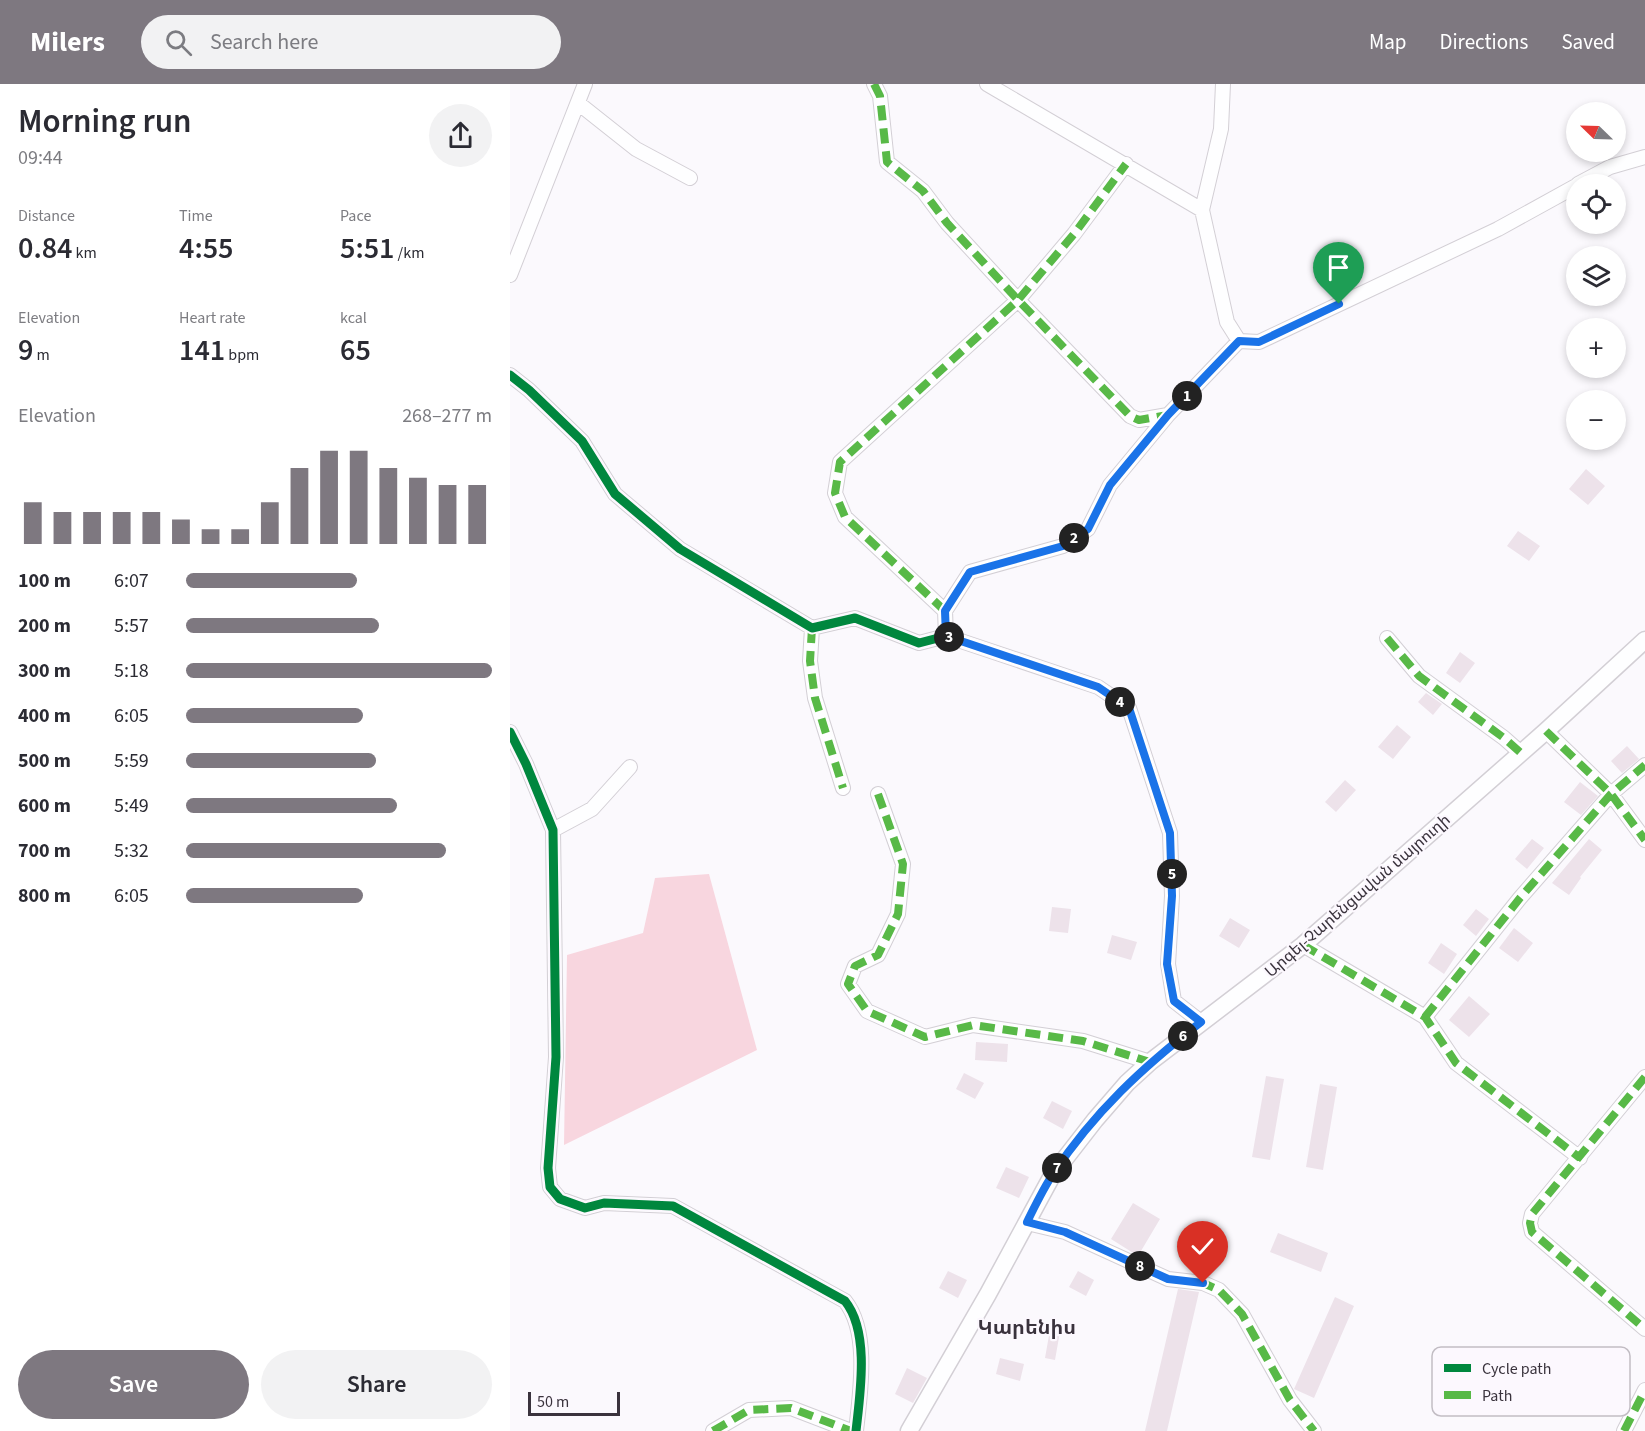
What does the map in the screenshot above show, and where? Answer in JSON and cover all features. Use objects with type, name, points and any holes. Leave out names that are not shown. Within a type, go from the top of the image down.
[{"type":"main road","name":"Արգել-Չարենցավան մայրուղի","points":[[909,1431],[1053,1174],[1095,1119],[1150,1062],[1303,945],[1546,731],[1645,640]]},
{"type":"street","points":[[510,275],[585,84]]},
{"type":"street","points":[[874,84],[880,96],[887,162],[923,191],[947,223],[1130,416],[1139,420],[1168,415]]},
{"type":"street","points":[[987,84],[1202,210]]},
{"type":"street","points":[[1223,84],[1221,129],[1202,210],[1227,322],[1239,341]]},
{"type":"street","points":[[578,103],[636,149],[690,178]]},
{"type":"street","points":[[1597,174],[1610,167],[1645,157]]},
{"type":"street","points":[[945,611],[845,517],[835,493],[840,462],[1018,300],[1074,234],[1126,164]]},
{"type":"street","points":[[946,636],[945,611],[970,572],[1063,546],[1088,529],[1110,485],[1168,415],[1239,341],[1259,342],[1498,229],[1566,191]]},
{"type":"street","points":[[510,375],[582,441],[615,494],[681,549],[812,628],[855,618],[919,643],[946,636],[1098,687],[1129,708],[1170,833],[1172,896],[1167,964],[1174,1001],[1201,1022]]},
{"type":"street","points":[[812,628],[810,661],[815,698],[843,788]]},
{"type":"street","points":[[1387,638],[1419,676],[1521,753]]},
{"type":"street","points":[[1546,731],[1611,794],[1645,840]]},
{"type":"street","points":[[510,732],[553,830],[556,1058],[548,1168],[550,1187],[560,1198],[585,1208],[604,1203],[673,1206],[845,1301],[854,1312],[858,1328],[862,1380],[856,1431]]},
{"type":"street","points":[[1425,1017],[1520,898],[1611,794],[1645,765]]},
{"type":"street","points":[[553,830],[592,809],[630,767]]},
{"type":"street","points":[[878,794],[903,864],[898,914],[878,955],[855,966],[848,984],[867,1011],[925,1037],[973,1025],[1083,1041],[1150,1062]]},
{"type":"street","points":[[1303,945],[1425,1017],[1456,1063],[1580,1158]]},
{"type":"street","points":[[1645,1077],[1532,1214],[1530,1223],[1532,1232],[1645,1329]]},
{"type":"street","points":[[1027,1222],[1065,1232],[1168,1279],[1203,1283],[1219,1290],[1242,1314],[1290,1400],[1314,1431]]},
{"type":"street","points":[[1624,1431],[1645,1390]]},
{"type":"street","points":[[714,1431],[749,1410],[791,1408],[850,1431]]},
{"type":"shaded area","points":[[709,874],[757,1050],[564,1145],[567,955],[643,933],[655,878]]},
{"type":"building","points":[[1586,469],[1605,486],[1588,505],[1569,489]]},
{"type":"building","points":[[1518,531],[1540,546],[1529,561],[1507,546]]},
{"type":"building","points":[[1460,652],[1475,663],[1460,683],[1446,673]]},
{"type":"building","points":[[1426,693],[1442,704],[1433,715],[1418,702]]},
{"type":"building","points":[[1397,725],[1411,737],[1393,759],[1378,747]]},
{"type":"building","points":[[1627,746],[1639,759],[1622,773],[1611,761]]},
{"type":"building","points":[[1345,780],[1356,790],[1336,812],[1325,802]]},
{"type":"building","points":[[1580,782],[1598,796],[1581,815],[1564,802]]},
{"type":"building","points":[[1532,839],[1544,848],[1527,869],[1515,859]]},
{"type":"building","points":[[1589,839],[1602,850],[1569,895],[1552,883]]},
{"type":"building","points":[[1052,907],[1071,909],[1068,933],[1049,931]]},
{"type":"building","points":[[1476,909],[1489,919],[1476,936],[1463,925]]},
{"type":"building","points":[[1230,918],[1250,930],[1239,948],[1219,936]]},
{"type":"building","points":[[1514,928],[1533,943],[1518,962],[1499,948]]},
{"type":"building","points":[[1112,935],[1137,942],[1131,960],[1107,953]]},
{"type":"building","points":[[1441,943],[1457,954],[1444,974],[1428,963]]},
{"type":"building","points":[[1469,996],[1490,1014],[1469,1037],[1449,1020]]},
{"type":"building","points":[[976,1042],[1008,1044],[1007,1062],[975,1060]]},
{"type":"building","points":[[964,1073],[984,1083],[975,1099],[956,1089]]},
{"type":"building","points":[[1266,1076],[1284,1079],[1270,1160],[1252,1157]]},
{"type":"building","points":[[1320,1084],[1337,1087],[1323,1170],[1306,1167]]},
{"type":"building","points":[[1052,1101],[1072,1111],[1063,1129],[1043,1118]]},
{"type":"building","points":[[1006,1167],[1029,1177],[1019,1198],[996,1188]]},
{"type":"building","points":[[1133,1203],[1160,1219],[1138,1256],[1111,1239]]},
{"type":"building","points":[[1278,1233],[1328,1253],[1321,1272],[1270,1252]]},
{"type":"building","points":[[948,1271],[967,1280],[958,1298],[939,1288]]},
{"type":"building","points":[[1078,1271],[1094,1280],[1086,1296],[1069,1287]]},
{"type":"building","points":[[1178,1289],[1199,1292],[1167,1431],[1145,1431]]},
{"type":"building","points":[[1335,1297],[1354,1306],[1314,1398],[1294,1389]]},
{"type":"building","points":[[1051,1324],[1061,1326],[1055,1360],[1045,1358]]},
{"type":"building","points":[[1000,1358],[1024,1364],[1020,1381],[996,1374]]},
{"type":"building","points":[[907,1368],[927,1378],[913,1403],[895,1394]]},
{"type":"marked path","points":[[874,84],[880,96],[887,162],[923,191],[947,223],[1130,416],[1139,420],[1168,415]]},
{"type":"marked path","points":[[945,611],[845,517],[835,493],[840,462],[1018,300],[1074,234],[1126,164]]},
{"type":"marked path","points":[[812,628],[810,661],[815,698],[843,788]]},
{"type":"marked path","points":[[1387,638],[1419,676],[1521,753]]},
{"type":"marked path","points":[[1546,731],[1611,794],[1645,840]]},
{"type":"marked path","points":[[1425,1017],[1520,898],[1611,794],[1645,765]]},
{"type":"marked path","points":[[878,794],[903,864],[898,914],[878,955],[855,966],[848,984],[867,1011],[925,1037],[973,1025],[1083,1041],[1150,1062]]},
{"type":"marked path","points":[[1303,945],[1425,1017],[1456,1063],[1580,1158]]},
{"type":"marked path","points":[[1645,1077],[1532,1214],[1530,1223],[1532,1232],[1645,1329]]},
{"type":"marked path","points":[[1027,1223],[1065,1232],[1168,1279],[1203,1283],[1219,1290],[1242,1314],[1290,1400],[1314,1431]]},
{"type":"marked path","points":[[1624,1431],[1645,1390]]},
{"type":"marked path","points":[[713,1431],[749,1410],[791,1408],[851,1431]]},
{"type":"cycle path","points":[[510,375],[582,441],[615,494],[680,549],[812,628],[855,618],[919,643],[946,636],[1098,687],[1129,708],[1170,833],[1172,896],[1168,964],[1174,1001],[1201,1022]]},
{"type":"cycle path","points":[[510,732],[553,830],[556,1057],[548,1168],[550,1187],[560,1199],[585,1208],[604,1203],[673,1206],[845,1301],[853,1314],[861,1346],[861,1382],[856,1431]]},
{"type":"district","name":"Կարենիս","points":[[1027,1327]]},
{"type":"route","points":[[1203,1283],[1168,1279],[1065,1232],[1027,1222],[1053,1174],[1095,1119],[1127,1083],[1201,1022],[1174,1001],[1167,964],[1172,896],[1170,833],[1129,708],[1098,687],[946,636],[945,611],[970,572],[1063,546],[1088,529],[1110,485],[1168,415],[1239,341],[1259,342],[1339,304]]}]
